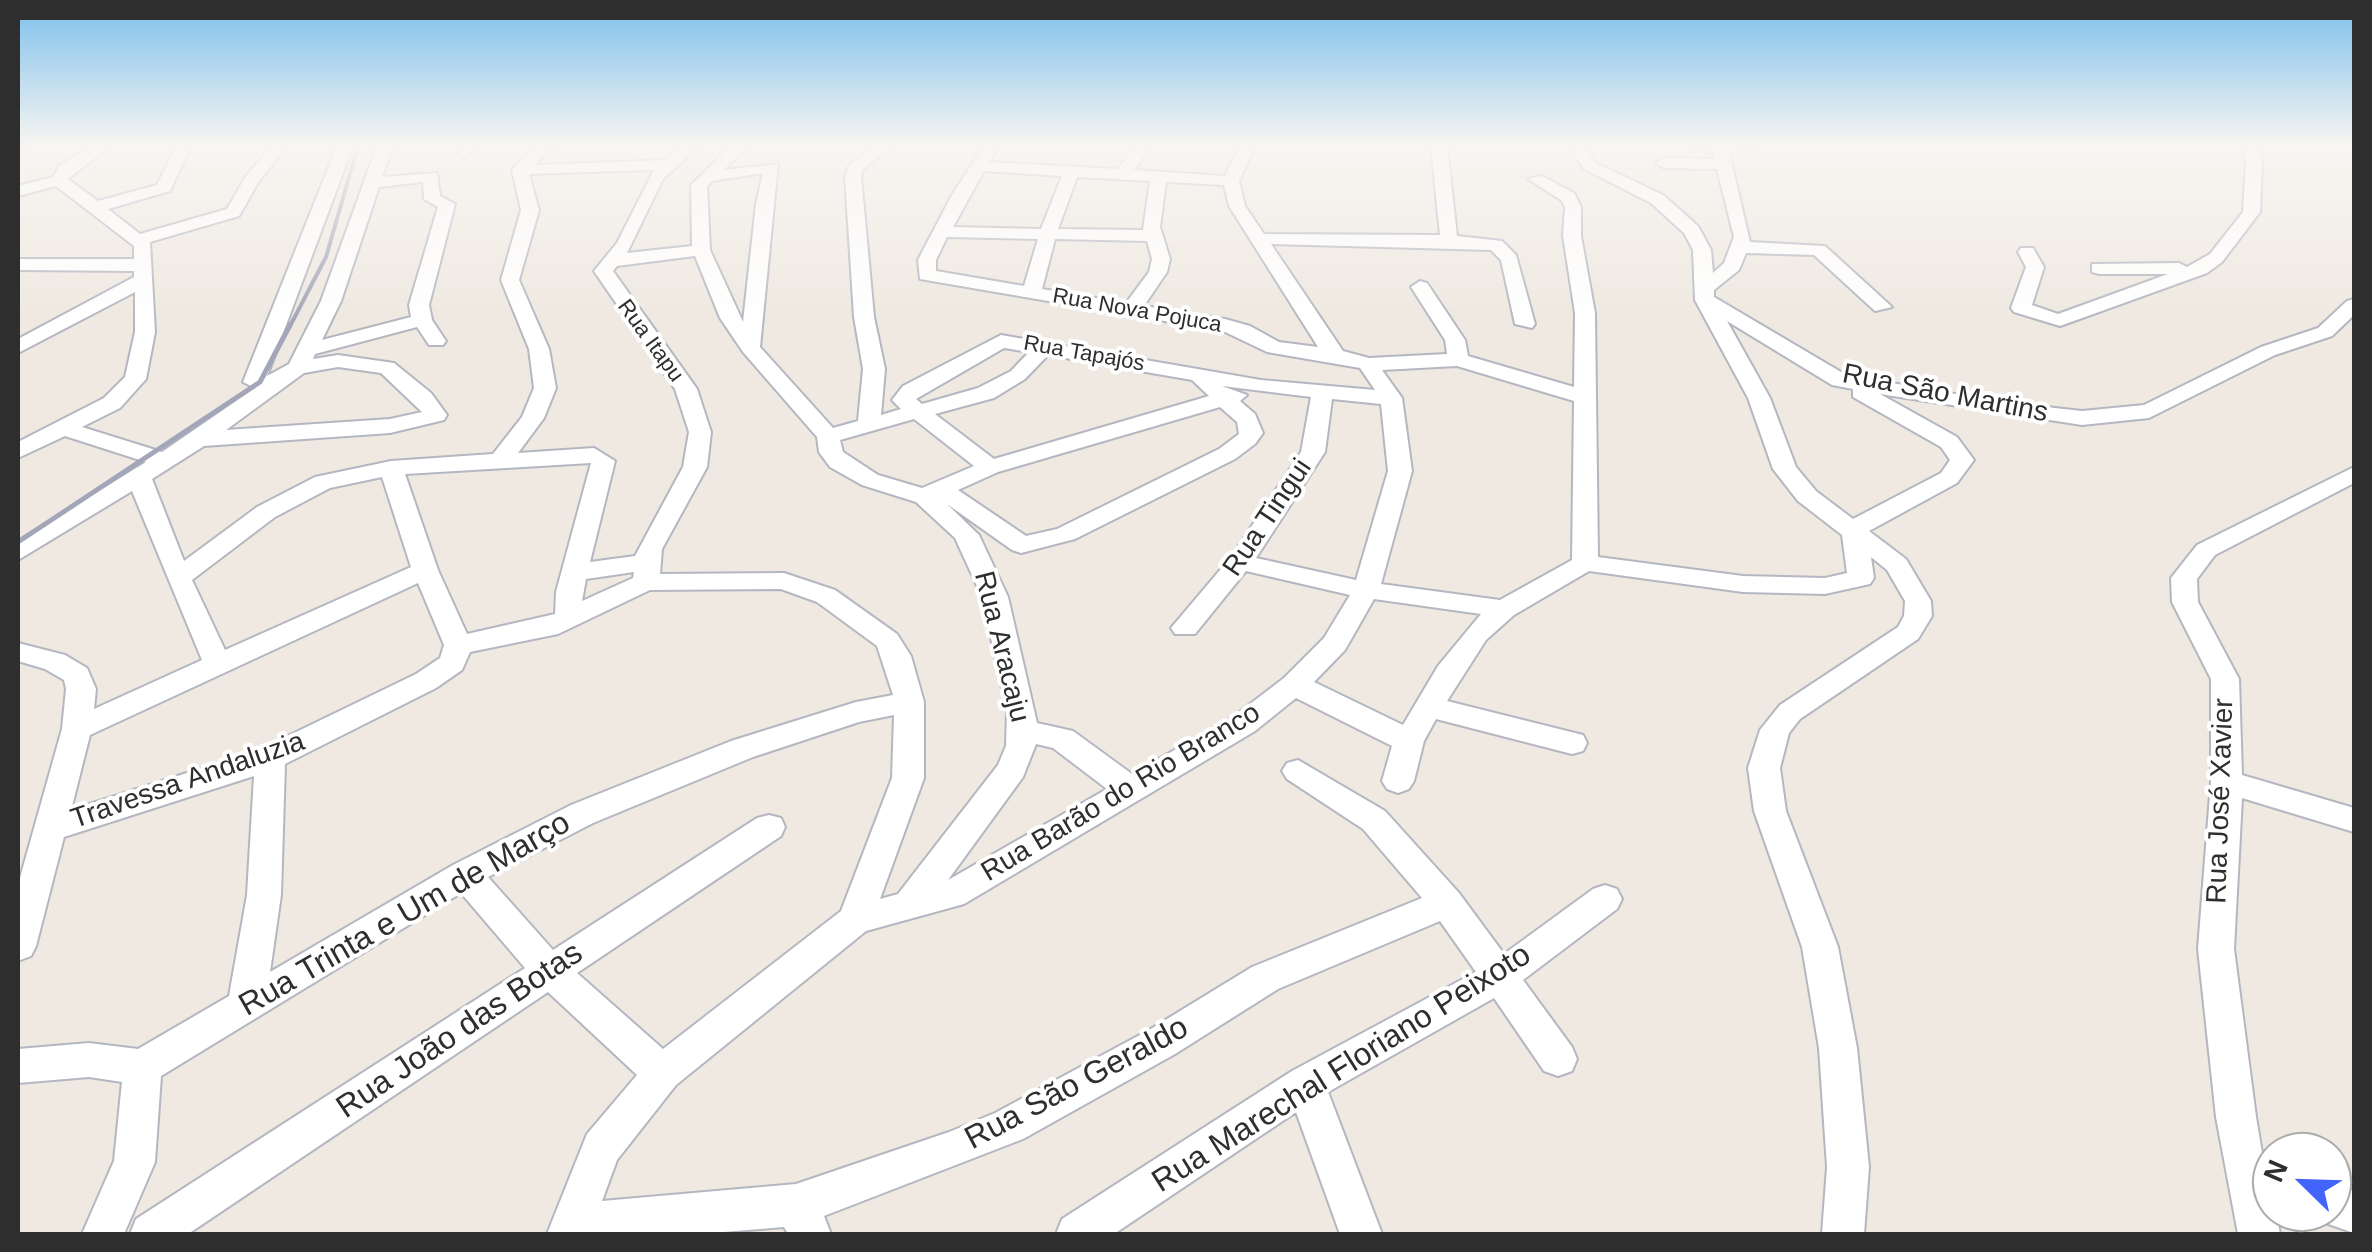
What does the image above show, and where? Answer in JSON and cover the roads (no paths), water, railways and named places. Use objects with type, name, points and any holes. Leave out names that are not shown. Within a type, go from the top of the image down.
[{"type":"street","points":[[18,451],[112,403],[136,379],[145,332],[142,257],[94,204]]},
{"type":"street","points":[[98,207],[107,204]]},
{"type":"street","points":[[18,348],[142,257],[240,204]]},
{"type":"street","points":[[18,552],[147,467],[230,406],[254,382],[322,204]]},
{"type":"street","points":[[18,532],[199,439],[296,366],[367,204]]},
{"type":"street","points":[[436,341],[422,320],[420,305],[446,204]]},
{"type":"street","points":[[502,458],[532,418],[546,388],[539,349],[511,289],[511,269],[529,204]]},
{"type":"street","name":"Rua Itapu","points":[[644,204],[625,244],[603,271],[686,389],[700,432],[696,467],[645,573]]},
{"type":"street","points":[[609,261],[702,250],[701,204]]},
{"type":"street","points":[[750,348],[764,204]]},
{"type":"street","points":[[855,204],[864,317],[874,368],[868,423]]},
{"type":"street","points":[[958,204],[945,232],[1155,236]]},
{"type":"street","points":[[1031,293],[1059,204]]},
{"type":"street","points":[[1131,310],[1158,272],[1151,227],[1155,204]]},
{"type":"street","points":[[1237,204],[1336,355],[1368,364],[1458,360],[1585,397]]},
{"type":"street","points":[[1445,204],[1449,240]]},
{"type":"street","points":[[1572,204],[1572,236],[1578,252],[1584,313],[1585,563]]},
{"type":"street","points":[[1664,204],[1685,221],[1702,250],[1704,295],[1759,398],[1790,476],[1807,496],[1854,529],[1904,574],[1918,601],[1918,616],[1908,633],[1790,712],[1774,730],[1764,768],[1770,811],[1820,948],[1838,1048],[1848,1167],[1842,1234]]},
{"type":"street","points":[[1704,295],[1732,266],[1742,246],[1733,204]]},
{"type":"street","points":[[2027,252],[2036,267],[2021,308],[2047,320],[2060,320],[2200,269],[2216,258],[2251,212],[2251,204]]},
{"type":"street","name":"Rua Nova Pojuca","points":[[945,232],[925,268],[934,277],[1234,327],[1286,351],[1336,355]]},
{"type":"street","points":[[1261,239],[1449,240],[1496,245],[1510,258],[1525,324]]},
{"type":"street","points":[[1742,246],[1814,248],[1882,308]]},
{"type":"street","name":"Rua Aracaju","points":[[702,250],[730,318],[750,348],[828,436],[831,452],[854,472],[932,493],[976,548],[994,597],[1024,731],[1012,769],[910,904]]},
{"type":"street","points":[[18,265],[98,266],[142,257]]},
{"type":"street","points":[[2099,268],[2200,269]]},
{"type":"street","points":[[1420,287],[1456,340],[1458,360]]},
{"type":"street","name":"Rua São Martins","points":[[1704,295],[1840,380],[2001,409],[2110,418],[2134,416],[2268,352],[2324,334]]},
{"type":"street","points":[[2324,334],[2354,305]]},
{"type":"street","points":[[254,382],[422,320]]},
{"type":"street","points":[[2324,334],[2354,330]]},
{"type":"street","name":"Rua Tapajós","points":[[917,414],[902,400],[906,395],[989,345],[1009,342],[1260,386],[1390,398]]},
{"type":"street","points":[[828,436],[986,393],[1018,375],[1045,347]]},
{"type":"street","points":[[199,439],[390,426],[436,415],[423,398],[387,367],[338,361],[296,366]]},
{"type":"street","name":"Rua Barão do Rio Branco","points":[[856,920],[952,894],[1133,791],[1244,724],[1294,685],[1335,644],[1366,590],[1400,471],[1390,398],[1368,364]]},
{"type":"street","points":[[932,493],[986,516],[1013,542],[1030,545],[1052,539],[1241,445],[1252,426],[1200,377]]},
{"type":"street","points":[[1840,380],[1960,452],[1962,460],[1949,478],[1854,529]]},
{"type":"street","points":[[932,493],[990,467],[1260,386]]},
{"type":"street","name":"Rua Tingui","points":[[1184,628],[1240,562],[1313,452],[1322,394]]},
{"type":"street","points":[[917,414],[990,467]]},
{"type":"street","points":[[65,430],[147,467]]},
{"type":"street","points":[[178,578],[289,497],[335,478],[391,468],[502,458],[594,455],[603,461],[569,592],[568,619]]},
{"type":"street","points":[[147,467],[178,578],[217,662]]},
{"type":"street","points":[[391,468],[425,570],[458,646],[536,632],[568,619],[645,573]]},
{"type":"street","name":"Rua José Xavier","points":[[2252,1145],[2216,949],[2228,782],[2224,679],[2185,602],[2184,578],[2206,550],[2354,474]]},
{"type":"street","points":[[1398,781],[1409,742],[1466,646],[1504,609],[1585,563],[1718,582],[1842,584],[1861,578],[1863,571],[1854,529]]},
{"type":"street","points":[[1240,562],[1366,590],[1504,609]]},
{"type":"street","points":[[77,729],[425,570]]},
{"type":"street","points":[[569,1230],[601,1148],[662,1073],[856,920],[908,778],[909,702],[896,656],[887,640],[826,596],[774,580],[576,572]]},
{"type":"street","name":"Travessa Andaluzia","points":[[47,829],[150,800],[270,758],[426,681],[452,663],[458,646]]},
{"type":"street","points":[[18,652],[56,662],[77,675],[81,689],[77,729],[18,946]]},
{"type":"street","points":[[1294,685],[1409,742]]},
{"type":"street","name":"Rua Trinta e Um de Março","points":[[142,1067],[465,874],[612,800],[742,748],[856,712],[909,702]]},
{"type":"street","points":[[1429,707],[1572,743]]},
{"type":"street","points":[[1024,731],[1062,739],[1133,791]]},
{"type":"street","points":[[246,1006],[264,895],[270,758]]},
{"type":"street","points":[[1298,771],[1374,820],[1447,903],[1558,1059]]},
{"type":"street","points":[[2228,782],[2354,820]]},
{"type":"street","name":"Rua João das Botas","points":[[151,1234],[769,828]]},
{"type":"street","points":[[465,874],[548,970],[662,1073]]},
{"type":"street","name":"Rua Marechal Floriano Peixoto","points":[[1076,1234],[1306,1084],[1498,978],[1604,898]]},
{"type":"street","name":"Rua São Geraldo","points":[[569,1230],[803,1220],[1009,1126],[1162,1042],[1264,978],[1447,903]]},
{"type":"street","points":[[18,1066],[89,1060],[142,1067],[140,1133],[134,1162],[104,1234]]},
{"type":"street","points":[[1306,1084],[1361,1234]]},
{"type":"railway","points":[[289,328],[326,257],[341,204]]},
{"type":"railway","points":[[18,542],[260,382],[290,325]]}]
